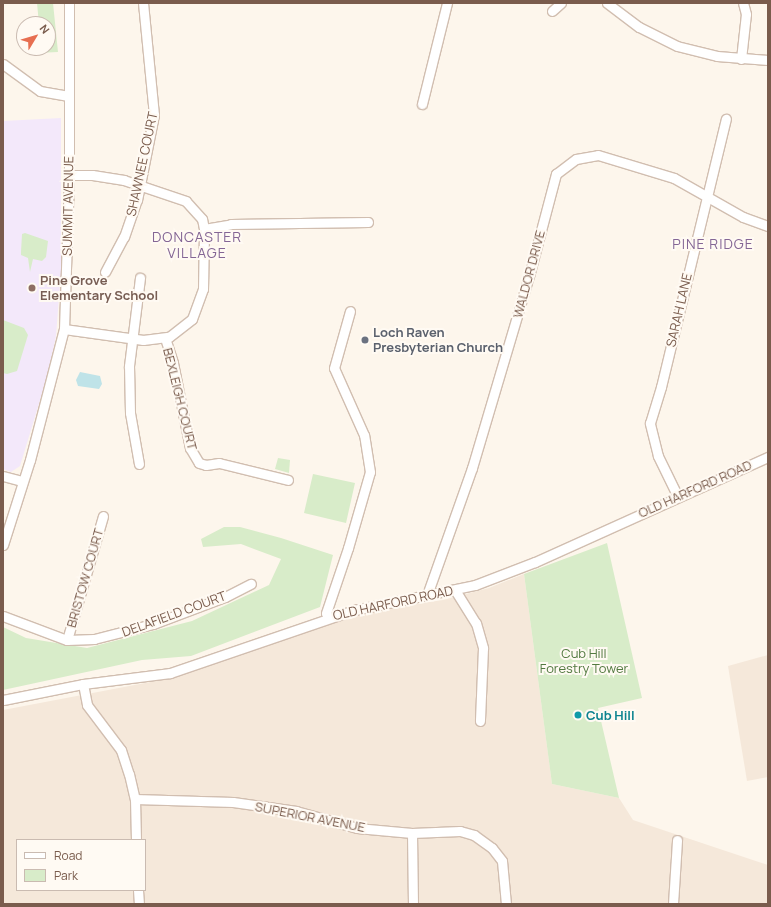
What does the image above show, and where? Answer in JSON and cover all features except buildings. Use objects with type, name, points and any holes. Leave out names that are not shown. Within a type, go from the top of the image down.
[{"type":"street","name":"SUMMIT AVENUE","points":[[3,545],[64,329],[69,175],[69,3]]},
{"type":"street","name":"SHAWNEE COURT","points":[[105,272],[130,223],[140,186],[154,115],[143,3]]},
{"type":"street","points":[[422,104],[447,3]]},
{"type":"street","points":[[552,11],[561,3]]},
{"type":"street","points":[[607,3],[639,27],[677,46],[741,59],[768,60]]},
{"type":"street","points":[[741,59],[746,14],[743,3]]},
{"type":"street","points":[[3,64],[40,91],[69,96]]},
{"type":"street","name":"SARAH LANE","points":[[678,496],[658,456],[650,423],[661,387],[705,196],[726,119]]},
{"type":"street","name":"WALDOR DRIVE","points":[[427,595],[472,468],[529,276],[556,174],[576,159],[598,155],[674,178],[705,196],[768,226]]},
{"type":"street","points":[[64,329],[130,339],[165,338],[175,334],[188,323],[200,300],[203,289],[204,229],[202,219],[186,201],[178,196],[108,177],[69,175]]},
{"type":"street","points":[[204,229],[231,224],[368,222]]},
{"type":"street","points":[[139,464],[129,395],[130,339],[140,278]]},
{"type":"street","points":[[328,617],[326,613],[348,548],[370,472],[364,436],[334,368],[350,311]]},
{"type":"street","name":"BEXLEIGH COURT","points":[[165,338],[173,363],[190,448],[199,463],[206,465],[219,463],[288,480]]},
{"type":"street","name":"OLD HARFORD ROAD","points":[[3,700],[83,684],[170,673],[328,617],[364,607],[455,590],[520,568],[768,456]]},
{"type":"street","points":[[3,476],[22,482]]},
{"type":"street","name":"BRISTOW COURT","points":[[67,640],[103,516]]},
{"type":"street","name":"DELAFIELD COURT","points":[[3,616],[67,640],[106,637],[153,624],[218,600],[251,584]]},
{"type":"street","points":[[455,590],[476,623],[483,648],[480,721]]},
{"type":"street","points":[[83,684],[87,705],[121,750],[135,799],[136,839]]},
{"type":"street","name":"SUPERIOR AVENUE","points":[[135,799],[233,802],[296,811],[357,828],[412,833],[460,831],[485,841],[502,861],[506,904]]},
{"type":"street","points":[[412,833],[413,904]]},
{"type":"street","points":[[673,904],[677,840]]},
{"type":"street","points":[[138,891],[139,904]]},
{"type":"shaded area","name":"Pine Grove Elementary School","points":[[61,118],[61,271],[56,336],[48,374],[20,466],[11,472],[3,469],[3,121]]},
{"type":"shaded area","points":[[524,574],[552,784],[619,798],[633,820],[768,865],[768,904],[3,904],[3,710],[161,680],[355,613],[443,600],[489,588]]},
{"type":"shaded area","points":[[768,655],[768,777],[747,781],[728,666]]},
{"type":"green space","points":[[37,3],[53,3],[54,16],[38,16]]},
{"type":"green space","points":[[56,32],[58,52],[56,52]]},
{"type":"green space","points":[[25,233],[48,241],[46,257],[42,261],[33,259],[30,272],[28,258],[21,255],[22,234]]},
{"type":"green space","points":[[3,320],[24,328],[28,335],[17,371],[7,374],[3,373]]},
{"type":"green space","points":[[278,458],[290,460],[289,473],[275,469]]},
{"type":"green space","points":[[313,474],[355,483],[346,523],[304,513]]},
{"type":"green space","points":[[224,527],[240,527],[281,538],[333,555],[320,607],[191,656],[142,660],[3,690],[3,627],[26,638],[87,648],[192,621],[269,585],[281,559],[241,544],[203,547],[201,539]]},
{"type":"green space","name":"Cub Hill Forestry Tower","points":[[607,543],[642,698],[598,708],[619,798],[552,784],[524,574]]},
{"type":"water","points":[[80,372],[100,376],[102,384],[99,389],[78,386],[76,380]]},
{"type":"place","name":"Pine Grove Elementary School","points":[[32,288]]},
{"type":"place","name":"Loch Raven Presbyterian Church","points":[[365,340]]},
{"type":"place","name":"Cub Hill","points":[[578,715]]},
{"type":"district","name":"PINE RIDGE","points":[[713,244]]},
{"type":"district","name":"DONCASTER VILLAGE","points":[[197,246]]}]
